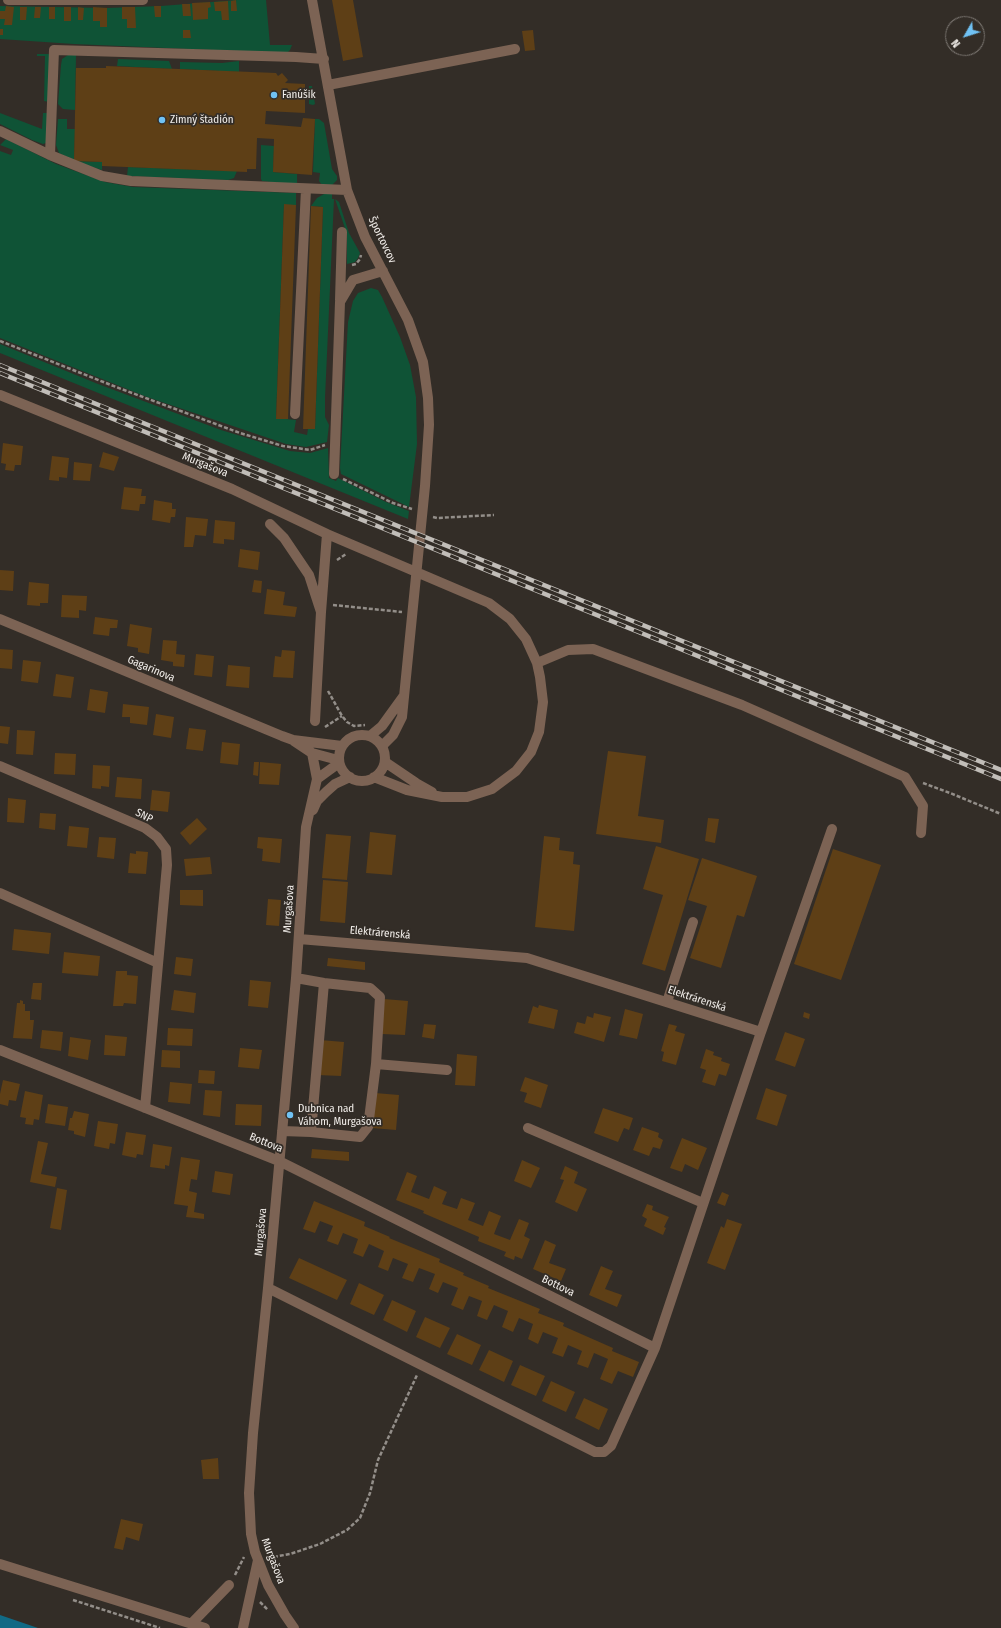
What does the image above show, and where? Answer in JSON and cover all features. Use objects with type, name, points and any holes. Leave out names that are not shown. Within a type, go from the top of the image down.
[{"type":"street","points":[[8,0],[143,0]]},
{"type":"street","name":"Športovcov","points":[[312,0],[347,190],[365,237],[408,320],[423,362],[428,398],[429,425],[425,486],[408,605],[402,717],[393,735],[382,746]]},
{"type":"street","points":[[328,85],[515,49]]},
{"type":"street","points":[[50,155],[54,50],[324,59]]},
{"type":"street","points":[[0,131],[50,155],[102,176],[130,181],[347,190]]},
{"type":"street","points":[[295,414],[306,189]]},
{"type":"street","points":[[334,474],[342,232]]},
{"type":"street","points":[[340,302],[353,280],[383,271]]},
{"type":"street","name":"Murgašova","points":[[0,395],[232,489],[327,534],[489,603],[510,619],[526,639],[537,663],[542,702],[539,732],[531,752],[516,771],[492,789],[467,797],[442,797],[407,790],[374,777]]},
{"type":"street","points":[[270,524],[284,538],[309,575],[321,612]]},
{"type":"street","points":[[320,723],[321,612],[327,534]]},
{"type":"street","name":"Gagarinova","points":[[0,619],[293,740],[312,753],[339,761]]},
{"type":"street","points":[[537,663],[568,650],[593,649],[742,705],[905,777],[923,806],[921,833]]},
{"type":"street","points":[[370,736],[382,726],[404,695]]},
{"type":"street","points":[[357,735],[370,736],[377,740],[382,746],[385,754],[385,762],[379,773],[374,777],[362,781],[350,777],[344,773],[339,761],[342,746],[346,741],[357,735]]},
{"type":"street","name":"Gagarinova","points":[[293,740],[342,746]]},
{"type":"street","name":"Murgašova","points":[[294,1628],[275,1598],[258,1560],[252,1541],[250,1477],[296,978],[306,827],[317,779],[312,753]]},
{"type":"street","points":[[317,779],[339,761]]},
{"type":"street","points":[[385,762],[416,783],[442,797]]},
{"type":"street","name":"SNP","points":[[0,766],[145,828],[157,837],[166,849],[167,865],[145,1108]]},
{"type":"street","name":"Murgašova","points":[[306,827],[317,801],[335,784],[350,777]]},
{"type":"street","points":[[268,1288],[595,1452],[604,1452],[611,1446],[655,1348],[703,1203],[832,830]]},
{"type":"street","points":[[0,893],[158,963]]},
{"type":"street","points":[[667,1002],[693,922]]},
{"type":"street","name":"Elektrárenská","points":[[299,939],[527,958],[762,1032]]},
{"type":"street","points":[[282,1131],[360,1137],[368,1127],[376,1064],[380,998],[370,988],[324,983],[296,978]]},
{"type":"street","points":[[310,1132],[324,983]]},
{"type":"street","name":"Bottova","points":[[0,1050],[279,1161],[655,1348]]},
{"type":"street","points":[[376,1064],[447,1070]]},
{"type":"street","points":[[528,1128],[703,1203]]},
{"type":"street","points":[[243,1628],[258,1560]]},
{"type":"street","points":[[0,1564],[205,1628]]},
{"type":"street","points":[[191,1624],[229,1585]]},
{"type":"path","points":[[0,341],[131,393],[240,433],[283,446],[310,450],[335,442]]},
{"type":"path","points":[[335,563],[346,553],[352,553]]},
{"type":"path","points":[[333,598],[333,613]]},
{"type":"path","points":[[333,605],[403,612]]},
{"type":"path","points":[[402,619],[403,612],[408,605]]},
{"type":"path","points":[[327,698],[328,683]]},
{"type":"path","points":[[328,691],[347,722],[354,726],[366,725]]},
{"type":"path","points":[[905,777],[950,793],[1001,814]]},
{"type":"path","points":[[258,1560],[290,1554],[320,1544],[347,1530],[360,1518],[370,1493],[378,1460],[422,1365]]},
{"type":"path","points":[[229,1585],[241,1565],[252,1541]]},
{"type":"path","points":[[66,1598],[160,1628]]},
{"type":"green space","points":[[237,0],[266,0],[270,45],[292,45],[287,53],[74,44],[0,39],[0,6],[107,8],[161,6]]},
{"type":"green space","points":[[37,54],[51,54],[49,102],[44,101],[45,56],[37,56]]},
{"type":"green space","points":[[68,55],[76,55],[75,110],[63,109],[58,104],[62,59]]},
{"type":"green space","points":[[118,59],[169,61],[172,69],[117,66]]},
{"type":"green space","points":[[239,61],[239,72],[180,69],[180,62],[222,63]]},
{"type":"green space","points":[[309,86],[312,86],[315,104],[313,105],[309,104]]},
{"type":"green space","points":[[0,113],[42,129],[43,113],[48,113],[46,143],[43,144],[32,140],[0,124]]},
{"type":"green space","points":[[58,119],[67,119],[67,129],[75,129],[74,161],[59,153],[56,145]]},
{"type":"green space","points":[[315,119],[319,119],[324,123],[332,169],[337,176],[337,180],[332,185],[322,185],[319,181],[320,173],[313,172]]},
{"type":"green space","points":[[6,139],[56,164],[105,182],[133,187],[296,193],[296,205],[284,205],[276,418],[296,420],[294,432],[307,435],[308,429],[315,429],[323,207],[311,206],[317,198],[324,194],[332,194],[332,199],[334,199],[325,398],[325,417],[329,425],[327,442],[306,447],[286,444],[147,397],[0,338],[0,151],[11,155],[13,150],[0,145]]},
{"type":"green space","points":[[261,145],[274,146],[273,172],[297,174],[297,185],[262,181]]},
{"type":"green space","points":[[74,161],[102,162],[102,170]]},
{"type":"green space","points":[[128,167],[237,171],[234,178],[228,180],[127,176]]},
{"type":"green space","points":[[335,199],[339,202],[349,233],[360,253],[355,262],[347,264],[347,234]]},
{"type":"green space","points":[[371,288],[378,290],[400,337],[410,365],[416,397],[417,444],[409,507],[341,474],[340,468],[348,322],[353,301],[358,293]]},
{"type":"green space","points":[[0,344],[98,384],[221,430],[290,451],[310,453],[328,448],[329,478],[336,481],[338,478],[386,502],[409,511],[408,519],[0,353]]},
{"type":"water","points":[[0,1615],[38,1628],[0,1628]]},
{"type":"building","points":[[236,0],[237,11],[231,11],[231,1]]},
{"type":"building","points":[[332,0],[353,0],[363,57],[343,61]]},
{"type":"building","points":[[228,1],[229,20],[222,20],[221,11],[215,11],[214,2]]},
{"type":"building","points":[[210,2],[211,7],[208,8],[208,19],[193,20],[192,3]]},
{"type":"building","points":[[182,4],[190,4],[191,16],[183,16]]},
{"type":"building","points":[[6,6],[14,7],[12,25],[4,25],[5,19],[0,19],[0,11],[5,11]]},
{"type":"building","points":[[154,6],[161,6],[161,17],[155,17]]},
{"type":"building","points":[[20,7],[27,7],[26,20],[20,20]]},
{"type":"building","points":[[35,7],[41,7],[40,18],[34,18]]},
{"type":"building","points":[[49,7],[55,7],[55,19],[49,19]]},
{"type":"building","points":[[64,7],[71,7],[71,21],[64,21]]},
{"type":"building","points":[[78,7],[84,8],[83,20],[78,20]]},
{"type":"building","points":[[93,7],[107,8],[107,27],[100,27],[100,21],[93,21]]},
{"type":"building","points":[[122,7],[135,7],[136,28],[127,28],[127,19],[122,19]]},
{"type":"building","points":[[0,29],[3,29],[3,35],[0,35]]},
{"type":"building","points":[[183,30],[190,30],[191,38],[183,38]]},
{"type":"building","points":[[533,30],[535,50],[525,51],[522,31]]},
{"type":"building","name":"Zimný štadión","points":[[106,66],[276,73],[278,76],[282,73],[288,80],[285,83],[305,84],[305,113],[266,111],[265,124],[301,127],[303,118],[315,119],[312,175],[273,172],[274,139],[257,138],[256,169],[247,169],[247,172],[102,166],[102,162],[74,161],[76,68],[106,68]]},
{"type":"building","points":[[284,204],[296,205],[288,419],[276,419]]},
{"type":"building","points":[[311,206],[323,207],[315,429],[303,429]]},
{"type":"building","points":[[3,443],[23,446],[21,465],[15,465],[14,471],[5,470],[6,464],[1,463]]},
{"type":"building","points":[[103,452],[119,457],[114,471],[99,467]]},
{"type":"building","points":[[52,456],[69,458],[67,478],[59,477],[59,481],[49,480]]},
{"type":"building","points":[[74,462],[92,464],[90,481],[73,480]]},
{"type":"building","points":[[124,487],[142,489],[141,496],[146,496],[145,504],[140,504],[139,511],[121,509]]},
{"type":"building","points":[[154,500],[172,503],[172,509],[176,509],[175,517],[171,517],[170,523],[152,520]]},
{"type":"building","points":[[186,517],[208,519],[206,536],[195,535],[193,547],[184,547]]},
{"type":"building","points":[[215,520],[235,522],[234,540],[224,539],[224,544],[213,543]]},
{"type":"building","points":[[240,549],[260,552],[258,570],[238,567]]},
{"type":"building","points":[[0,570],[14,571],[13,591],[0,590]]},
{"type":"building","points":[[254,580],[262,581],[261,593],[252,592]]},
{"type":"building","points":[[29,582],[49,584],[48,603],[40,603],[40,606],[27,605]]},
{"type":"building","points":[[267,589],[285,592],[283,605],[297,607],[295,617],[264,614]]},
{"type":"building","points":[[62,595],[87,596],[86,611],[79,610],[79,618],[61,617]]},
{"type":"building","points":[[95,617],[118,620],[117,628],[110,628],[109,636],[93,634]]},
{"type":"building","points":[[130,624],[152,628],[149,654],[138,652],[138,648],[127,646]]},
{"type":"building","points":[[163,640],[177,641],[176,654],[185,655],[184,667],[173,666],[173,662],[161,660]]},
{"type":"building","points":[[0,649],[13,650],[12,669],[0,668]]},
{"type":"building","points":[[282,650],[295,651],[293,678],[273,677],[275,656],[281,657]]},
{"type":"building","points":[[196,654],[214,656],[212,677],[194,675]]},
{"type":"building","points":[[23,660],[41,662],[38,683],[21,681]]},
{"type":"building","points":[[228,665],[250,667],[249,688],[226,686]]},
{"type":"building","points":[[56,674],[74,677],[71,698],[53,696]]},
{"type":"building","points":[[90,689],[108,692],[105,713],[87,710]]},
{"type":"building","points":[[123,704],[149,707],[147,725],[130,723],[130,717],[122,717]]},
{"type":"building","points":[[156,714],[174,717],[171,738],[153,735]]},
{"type":"building","points":[[0,726],[10,727],[8,744],[0,743]]},
{"type":"building","points":[[189,728],[206,730],[203,751],[186,749]]},
{"type":"building","points":[[17,730],[35,731],[33,755],[16,754]]},
{"type":"building","points":[[222,742],[240,744],[238,765],[220,763]]},
{"type":"building","points":[[608,751],[646,756],[638,816],[664,820],[661,843],[596,834]]},
{"type":"building","points":[[55,753],[76,754],[75,775],[54,774]]},
{"type":"building","points":[[254,762],[259,762],[258,776],[253,775]]},
{"type":"building","points":[[260,762],[281,764],[279,785],[259,784]]},
{"type":"building","points":[[93,765],[110,766],[109,787],[101,786],[101,789],[92,788]]},
{"type":"building","points":[[117,777],[142,779],[141,799],[115,797]]},
{"type":"building","points":[[152,790],[170,792],[168,812],[150,810]]},
{"type":"building","points":[[8,798],[26,800],[24,823],[7,822]]},
{"type":"building","points":[[40,813],[56,814],[55,830],[39,828]]},
{"type":"building","points":[[197,818],[207,829],[190,845],[180,833]]},
{"type":"building","points":[[708,818],[719,819],[715,843],[705,841]]},
{"type":"building","points":[[69,826],[89,828],[87,848],[67,846]]},
{"type":"building","points":[[370,832],[396,835],[392,875],[366,873]]},
{"type":"building","points":[[326,834],[351,836],[347,880],[322,878]]},
{"type":"building","points":[[544,836],[560,838],[559,850],[574,852],[573,864],[580,865],[574,931],[535,927]]},
{"type":"building","points":[[99,837],[116,838],[114,859],[97,857]]},
{"type":"building","points":[[258,837],[282,839],[280,863],[262,861],[263,849],[257,848]]},
{"type":"building","points":[[656,846],[699,859],[665,971],[642,964],[663,895],[643,889]]},
{"type":"building","points":[[833,849],[881,865],[841,980],[794,964]]},
{"type":"building","points":[[136,851],[148,852],[146,874],[128,873],[130,853],[136,854]]},
{"type":"building","points":[[210,857],[212,874],[186,876],[184,859]]},
{"type":"building","points":[[702,858],[757,876],[744,917],[737,915],[721,968],[690,958],[707,906],[688,900]]},
{"type":"building","points":[[323,880],[348,882],[345,923],[320,921]]},
{"type":"building","points":[[180,890],[203,890],[203,906],[180,905]]},
{"type":"building","points":[[268,899],[281,900],[279,926],[266,925]]},
{"type":"building","points":[[14,929],[51,933],[49,954],[12,950]]},
{"type":"building","points":[[64,952],[100,956],[98,976],[62,973]]},
{"type":"building","points":[[176,957],[193,959],[191,976],[174,974]]},
{"type":"building","points":[[328,958],[365,962],[365,970],[327,966]]},
{"type":"building","points":[[116,971],[127,971],[127,975],[138,976],[136,1004],[124,1003],[123,1006],[113,1006]]},
{"type":"building","points":[[250,980],[271,982],[268,1008],[248,1006]]},
{"type":"building","points":[[33,983],[42,983],[41,1000],[31,999]]},
{"type":"building","points":[[174,990],[196,993],[194,1013],[171,1010]]},
{"type":"building","points":[[384,999],[408,1001],[405,1035],[382,1034]]},
{"type":"building","points":[[20,1000],[23,1001],[23,1004],[25,1004],[25,1011],[30,1011],[30,1020],[34,1020],[32,1039],[13,1038],[17,1003],[20,1003]]},
{"type":"building","points":[[539,1005],[558,1010],[554,1029],[528,1023],[533,1006],[538,1008]]},
{"type":"building","points":[[625,1009],[643,1014],[637,1039],[619,1035]]},
{"type":"building","points":[[804,1012],[810,1014],[809,1019],[803,1017]]},
{"type":"building","points":[[594,1013],[611,1017],[604,1042],[574,1033],[577,1022],[585,1024],[587,1016],[593,1018]]},
{"type":"building","points":[[424,1024],[436,1025],[434,1039],[422,1037]]},
{"type":"building","points":[[669,1024],[677,1026],[675,1031],[685,1034],[676,1065],[662,1061],[664,1052],[661,1051]]},
{"type":"building","points":[[168,1028],[193,1029],[192,1046],[167,1045]]},
{"type":"building","points":[[42,1030],[63,1032],[61,1051],[40,1048]]},
{"type":"building","points":[[785,1032],[805,1039],[795,1067],[775,1060]]},
{"type":"building","points":[[105,1035],[127,1037],[125,1056],[104,1055]]},
{"type":"building","points":[[70,1037],[91,1040],[88,1060],[68,1056]]},
{"type":"building","points":[[320,1040],[344,1042],[341,1076],[317,1075]]},
{"type":"building","points":[[240,1048],[262,1050],[259,1069],[238,1067]]},
{"type":"building","points":[[706,1049],[714,1052],[713,1055],[722,1058],[721,1061],[730,1064],[726,1076],[719,1074],[715,1086],[702,1082],[706,1070],[700,1068]]},
{"type":"building","points":[[162,1050],[180,1051],[180,1068],[161,1067]]},
{"type":"building","points":[[457,1054],[477,1056],[475,1086],[455,1085]]},
{"type":"building","points":[[199,1070],[215,1071],[214,1084],[198,1083]]},
{"type":"building","points":[[525,1077],[548,1085],[541,1108],[524,1102],[527,1093],[520,1091]]},
{"type":"building","points":[[3,1080],[20,1084],[16,1101],[9,1100],[8,1106],[0,1104],[0,1094]]},
{"type":"building","points":[[170,1082],[192,1084],[190,1104],[168,1102]]},
{"type":"building","points":[[766,1088],[787,1095],[777,1126],[756,1119]]},
{"type":"building","points":[[205,1090],[222,1091],[220,1117],[203,1115]]},
{"type":"building","points":[[25,1091],[43,1095],[39,1120],[34,1119],[33,1125],[25,1124],[26,1118],[20,1117]]},
{"type":"building","points":[[375,1093],[399,1095],[396,1130],[372,1128]]},
{"type":"building","points":[[48,1104],[68,1107],[65,1126],[45,1123]]},
{"type":"building","points":[[236,1104],[262,1105],[261,1126],[235,1125]]},
{"type":"building","points":[[603,1108],[633,1118],[629,1130],[624,1128],[618,1142],[594,1133]]},
{"type":"building","points":[[74,1111],[89,1114],[85,1137],[74,1134],[74,1131],[68,1130],[70,1118],[72,1118]]},
{"type":"building","points":[[98,1121],[118,1124],[115,1144],[110,1143],[109,1149],[94,1146]]},
{"type":"building","points":[[642,1127],[659,1133],[658,1137],[663,1140],[660,1149],[653,1147],[649,1156],[633,1150]]},
{"type":"building","points":[[126,1132],[146,1135],[143,1155],[137,1154],[136,1158],[122,1155]]},
{"type":"building","points":[[682,1138],[707,1148],[698,1170],[685,1164],[682,1172],[670,1168]]},
{"type":"building","points":[[38,1141],[48,1143],[41,1174],[57,1177],[55,1187],[30,1182]]},
{"type":"building","points":[[153,1144],[172,1147],[169,1166],[165,1165],[165,1169],[150,1167]]},
{"type":"building","points":[[312,1149],[349,1152],[349,1161],[311,1158]]},
{"type":"building","points":[[181,1157],[200,1160],[197,1180],[191,1179],[189,1191],[197,1193],[194,1212],[204,1214],[204,1219],[186,1217],[188,1206],[174,1204]]},
{"type":"building","points":[[522,1160],[540,1168],[531,1188],[514,1181]]},
{"type":"building","points":[[565,1166],[578,1172],[574,1183],[587,1189],[577,1212],[555,1202],[564,1180],[560,1179]]},
{"type":"building","points":[[215,1171],[233,1174],[230,1195],[212,1192]]},
{"type":"building","points":[[407,1172],[417,1176],[411,1192],[429,1199],[434,1186],[447,1192],[442,1204],[457,1209],[461,1198],[475,1203],[468,1220],[483,1226],[489,1211],[501,1216],[494,1234],[510,1240],[519,1219],[529,1223],[524,1236],[530,1239],[522,1259],[515,1256],[514,1260],[504,1256],[506,1252],[478,1241],[479,1237],[423,1213],[424,1211],[396,1200]]},
{"type":"building","points":[[57,1188],[67,1190],[61,1230],[50,1228]]},
{"type":"building","points":[[722,1192],[729,1195],[725,1206],[717,1203]]},
{"type":"building","points":[[314,1201],[365,1222],[364,1226],[390,1237],[389,1238],[440,1259],[439,1262],[464,1273],[463,1275],[489,1286],[488,1288],[540,1309],[538,1313],[564,1323],[563,1326],[613,1348],[612,1351],[639,1362],[633,1377],[618,1371],[612,1384],[600,1379],[608,1359],[594,1353],[588,1368],[577,1364],[582,1351],[568,1345],[563,1357],[552,1353],[558,1338],[543,1332],[538,1344],[528,1339],[533,1324],[519,1318],[513,1332],[502,1327],[508,1311],[494,1305],[487,1320],[477,1316],[482,1301],[469,1296],[463,1310],[451,1305],[458,1288],[443,1282],[438,1293],[429,1289],[435,1274],[419,1268],[413,1282],[402,1278],[408,1264],[393,1258],[388,1271],[378,1267],[384,1251],[369,1244],[363,1257],[353,1253],[358,1239],[343,1233],[338,1245],[327,1241],[333,1226],[320,1221],[315,1233],[303,1229]]},
{"type":"building","points":[[647,1204],[653,1206],[652,1210],[669,1217],[664,1227],[666,1228],[663,1235],[644,1226],[647,1219],[642,1216]]},
{"type":"building","points":[[727,1219],[742,1224],[725,1270],[707,1263],[721,1226],[724,1228]]},
{"type":"building","points":[[545,1240],[556,1245],[549,1263],[566,1269],[561,1281],[533,1269]]},
{"type":"building","points":[[299,1258],[347,1280],[337,1300],[289,1278]]},
{"type":"building","points":[[601,1266],[613,1271],[605,1289],[622,1295],[617,1307],[589,1295]]},
{"type":"building","points":[[359,1283],[384,1295],[374,1315],[350,1304]]},
{"type":"building","points":[[392,1300],[416,1311],[407,1332],[383,1320]]},
{"type":"building","points":[[425,1317],[450,1328],[440,1348],[416,1337]]},
{"type":"building","points":[[457,1334],[481,1345],[472,1365],[447,1354]]},
{"type":"building","points":[[489,1350],[513,1361],[504,1382],[479,1370]]},
{"type":"building","points":[[520,1365],[545,1376],[536,1396],[511,1385]]},
{"type":"building","points":[[551,1381],[575,1392],[566,1412],[542,1401]]},
{"type":"building","points":[[584,1398],[608,1409],[599,1430],[575,1418]]},
{"type":"building","points":[[218,1458],[219,1479],[203,1479],[201,1460]]},
{"type":"building","points":[[121,1519],[143,1524],[139,1541],[126,1537],[123,1550],[114,1548]]},
{"type":"railway","points":[[0,365],[1001,770]]},
{"type":"railway","points":[[0,373],[1001,779]]},
{"type":"place","name":"Fanúšik","points":[[274,95]]},
{"type":"place","name":"Zimný štadión","points":[[162,120]]},
{"type":"place","name":"Dubnica nad Váhom, Murgašova","points":[[290,1115]]}]
